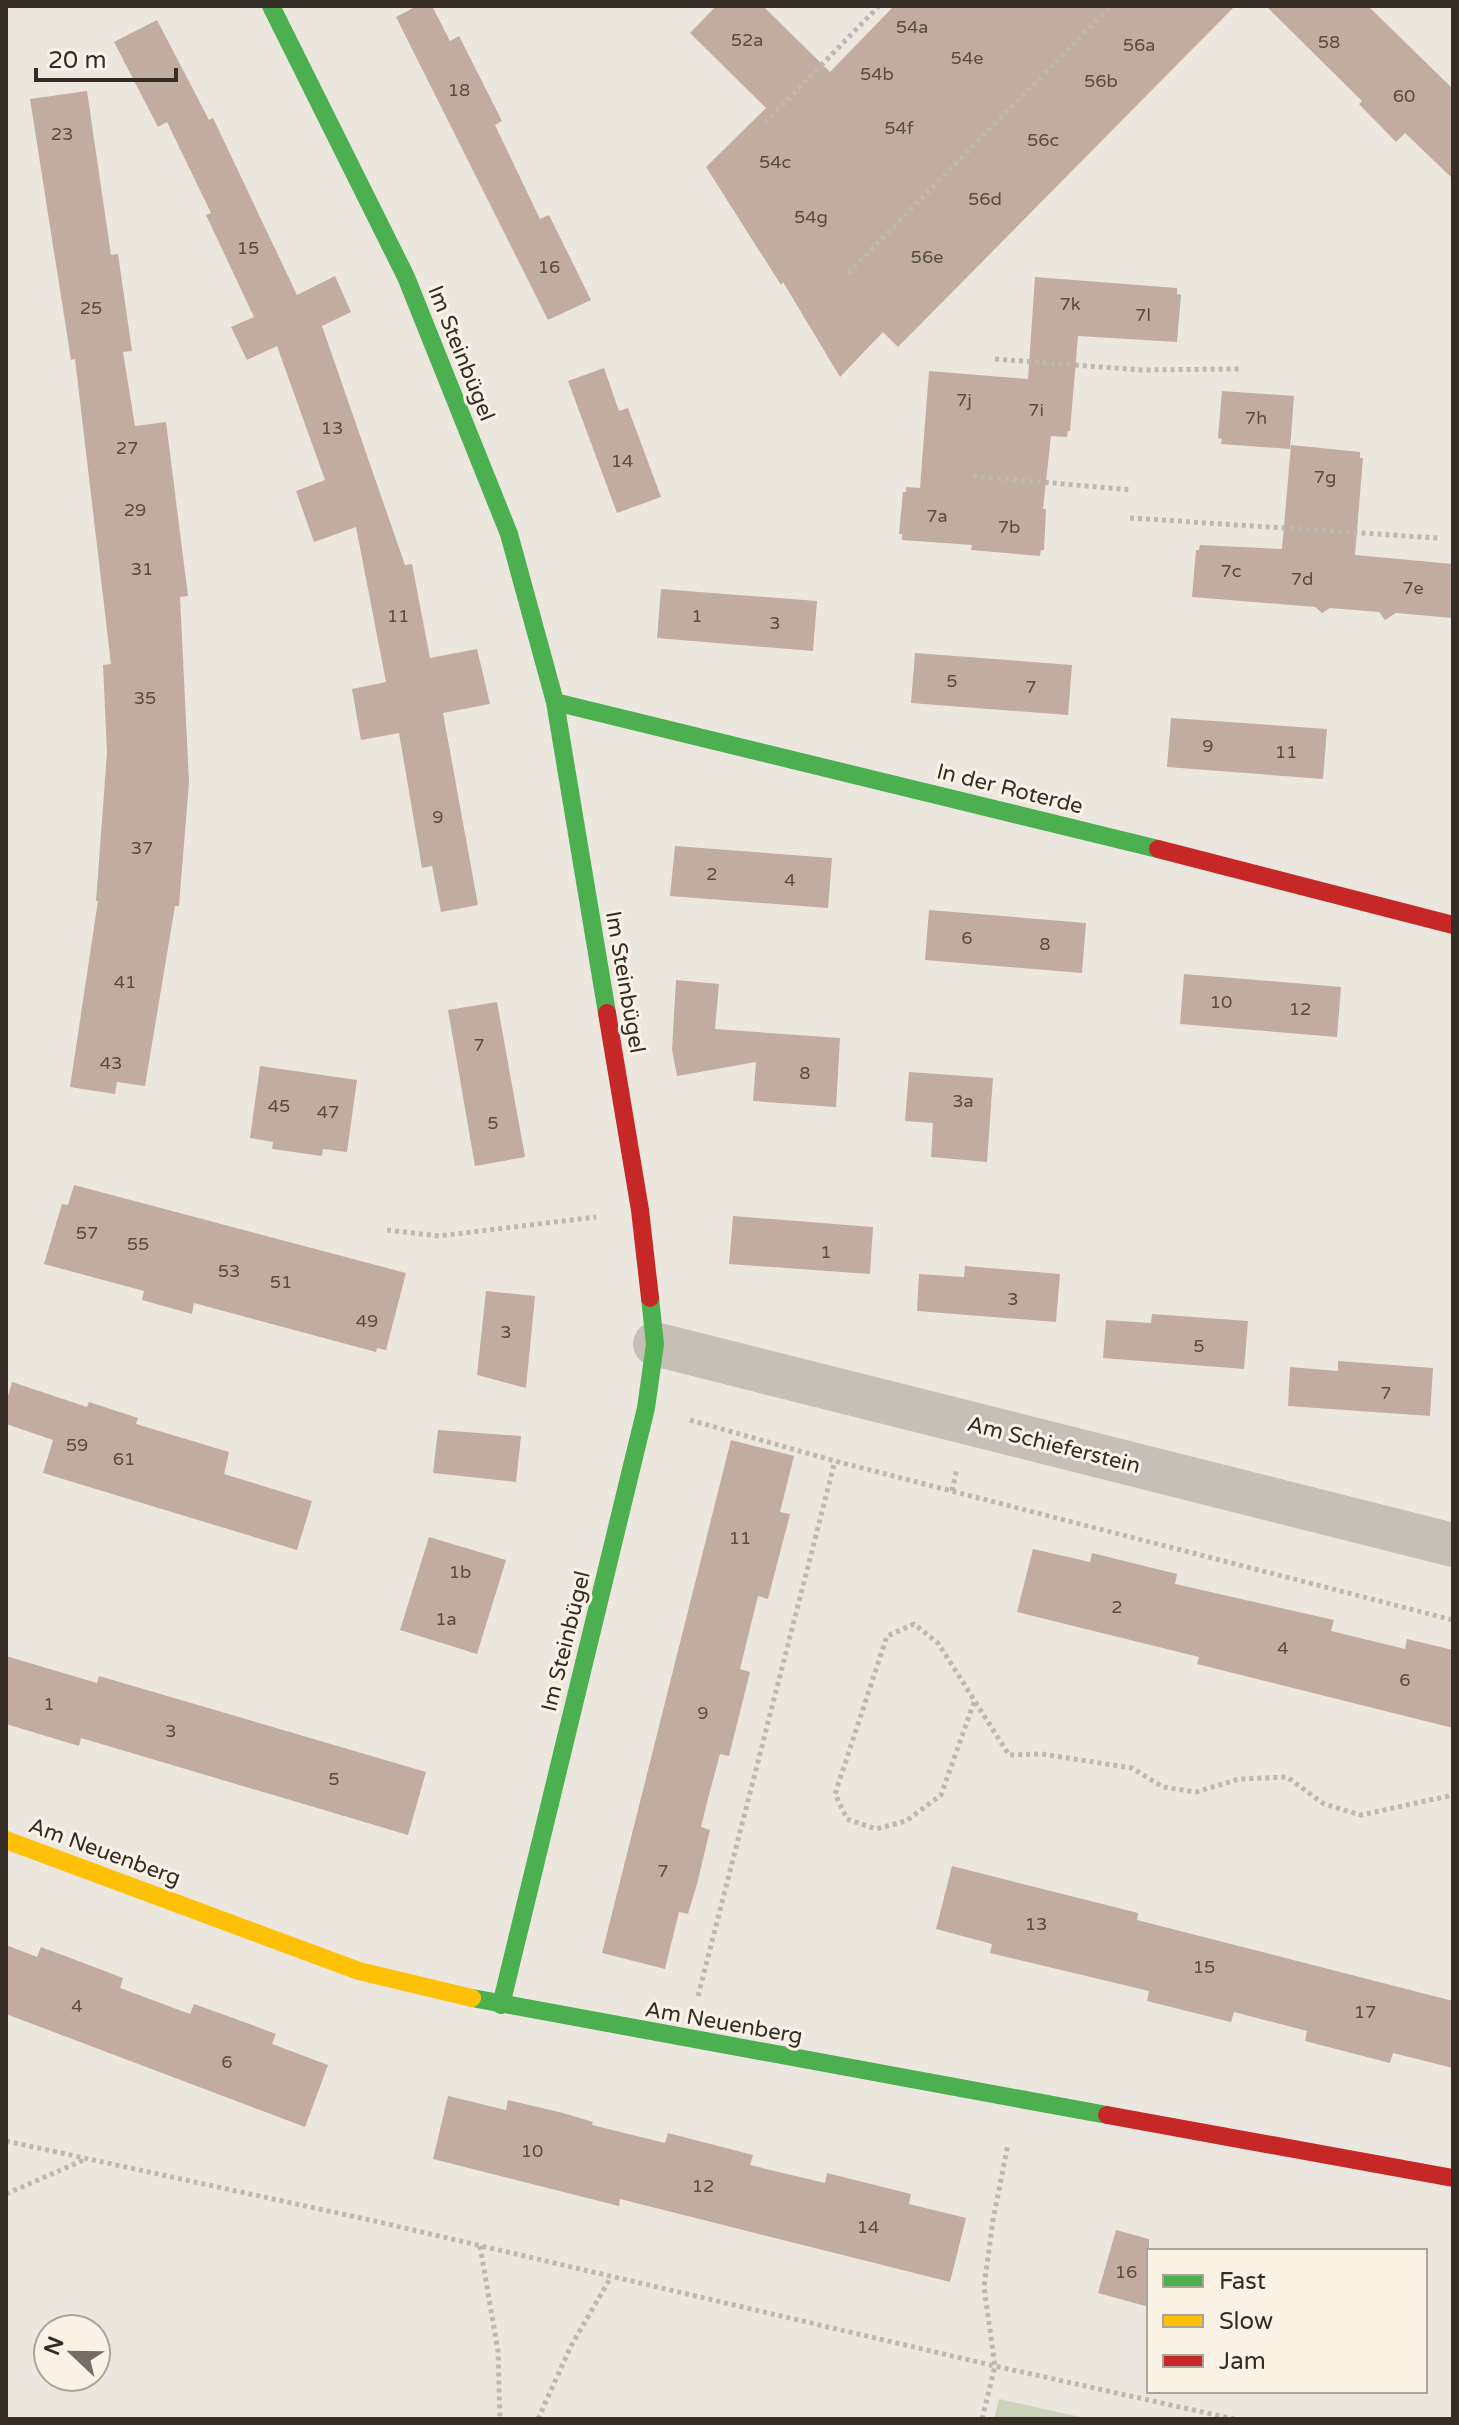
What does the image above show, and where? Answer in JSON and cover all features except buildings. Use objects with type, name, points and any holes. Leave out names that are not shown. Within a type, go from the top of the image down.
[{"type":"street","name":"Im Steinbügel","points":[[271,6],[406,277],[509,534],[555,702],[640,1210],[655,1344],[646,1408],[501,2005]]},
{"type":"street","name":"In der Roterde","points":[[555,702],[1106,836],[1453,925]]},
{"type":"street","name":"Am Schieferstein","points":[[655,1344],[1453,1545]]},
{"type":"street","name":"Am Neuenberg","points":[[6,1840],[359,1971],[501,2005],[1453,2178]]},
{"type":"path","points":[[765,123],[879,6]]},
{"type":"path","points":[[848,273],[1111,6]]},
{"type":"path","points":[[995,359],[1141,370],[1239,369]]},
{"type":"path","points":[[973,476],[1132,490]]},
{"type":"path","points":[[1130,518],[1438,538]]},
{"type":"path","points":[[387,1230],[439,1236],[478,1233],[640,1210]]},
{"type":"path","points":[[646,1408],[835,1461],[1453,1620]]},
{"type":"path","points":[[687,2039],[835,1461]]},
{"type":"path","points":[[974,1702],[941,1795],[906,1821],[876,1829],[847,1819],[835,1794],[887,1636],[914,1624],[938,1643],[1009,1755],[1042,1754],[1132,1768],[1163,1787],[1196,1792],[1239,1779],[1287,1777],[1324,1804],[1361,1815],[1453,1795]]},
{"type":"path","points":[[982,2419],[995,2366],[984,2287],[993,2220],[1017,2099]]},
{"type":"path","points":[[6,2141],[1234,2419]]},
{"type":"path","points":[[6,2194],[87,2159]]},
{"type":"path","points":[[480,2246],[498,2351],[500,2419]]},
{"type":"path","points":[[538,2419],[571,2346],[611,2277]]},
{"type":"green space","points":[[999,2399],[1089,2419],[994,2419]]},
{"type":"traffic: fast","points":[[271,6],[406,277],[509,534],[555,702],[607,1013]]},
{"type":"traffic: fast","points":[[555,702],[1158,849]]},
{"type":"traffic: fast","points":[[501,2005],[646,1408],[655,1344],[650,1298]]},
{"type":"traffic: fast","points":[[472,1998],[1107,2115]]},
{"type":"traffic: slow","points":[[6,1840],[359,1971],[472,1998]]},
{"type":"traffic: jam","points":[[1158,849],[1453,925]]},
{"type":"traffic: jam","points":[[607,1013],[640,1210],[650,1298]]},
{"type":"traffic: jam","points":[[1107,2115],[1453,2178]]}]
